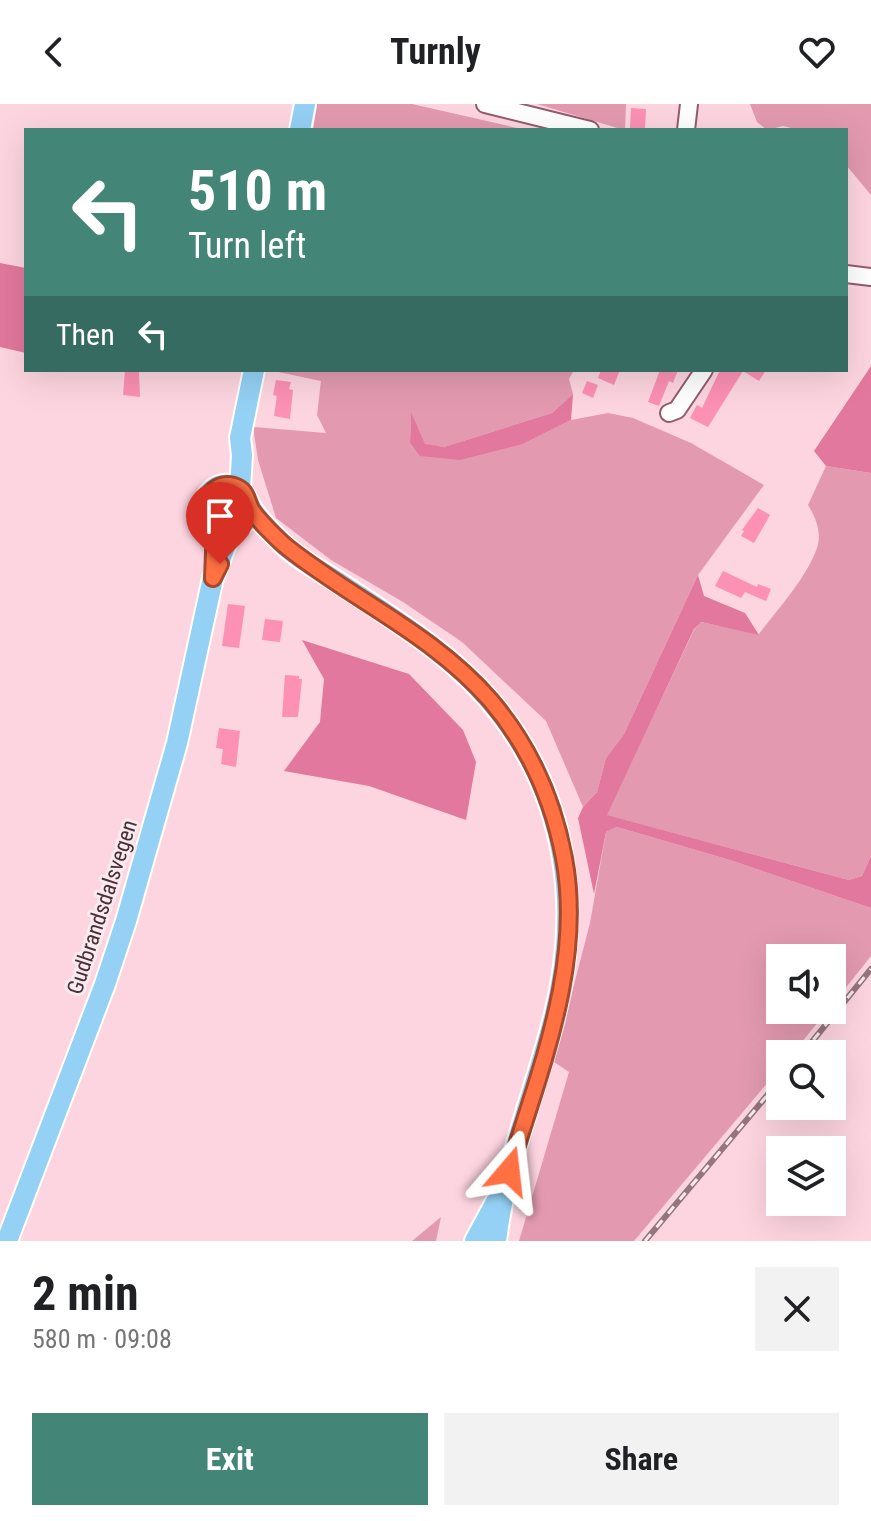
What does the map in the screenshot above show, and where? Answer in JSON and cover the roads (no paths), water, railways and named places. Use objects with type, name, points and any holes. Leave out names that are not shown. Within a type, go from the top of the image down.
[{"type":"main road","points":[[300,128],[305,104]]},
{"type":"main road","points":[[231,488],[254,372]]},
{"type":"main road","points":[[286,547],[228,529],[207,519],[205,502],[209,495],[231,488],[247,497],[250,508],[286,547],[435,648],[472,681],[502,715],[531,760],[551,808],[565,862],[562,983],[546,1072],[501,1196],[475,1241]]},
{"type":"main road","points":[[228,529],[246,521],[250,508]]},
{"type":"main road","name":"Gudbrandsdalsvegen","points":[[7,1241],[126,921],[177,743],[213,578],[228,529]]},
{"type":"main road","points":[[475,1241],[494,1241],[501,1196]]},
{"type":"street","points":[[485,104],[582,128]]},
{"type":"street","points":[[686,128],[689,104]]},
{"type":"street","points":[[848,274],[871,277]]},
{"type":"street","points":[[669,413],[677,410],[703,372]]},
{"type":"railway","points":[[813,1040],[871,969]]},
{"type":"railway","points":[[645,1241],[766,1097]]}]
